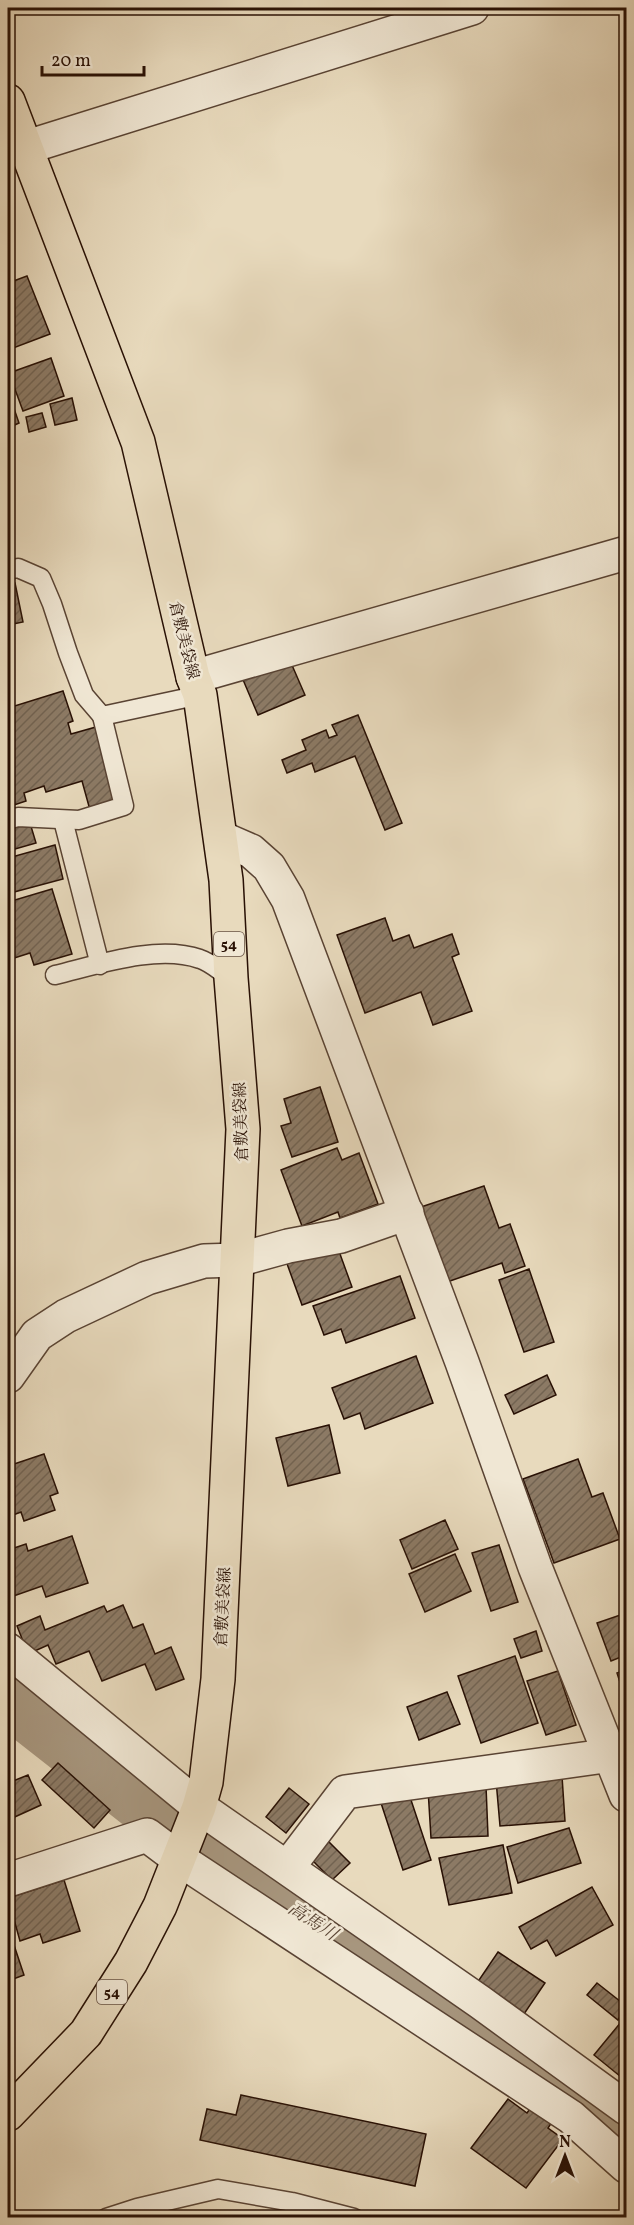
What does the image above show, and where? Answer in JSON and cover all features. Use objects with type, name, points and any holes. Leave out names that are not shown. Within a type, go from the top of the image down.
[{"type":"main road","name":"倉敷美袋線","points":[[8,101],[138,442],[196,686],[226,880],[243,1130],[218,1679],[206,1782],[182,1853],[160,1906],[131,1962],[86,2034],[8,2114]]},
{"type":"street","points":[[24,148],[472,8]]},
{"type":"street","points":[[196,686],[627,553]]},
{"type":"street","points":[[221,838],[251,851],[269,867],[288,898],[535,1567],[619,1751],[627,1795]]},
{"type":"street","points":[[8,1376],[37,1335],[66,1316],[147,1278],[204,1261],[237,1260],[288,1246],[341,1236],[406,1213]]},
{"type":"street","points":[[8,1650],[197,1811],[288,1867],[627,2108]]},
{"type":"street","points":[[288,1867],[345,1792],[619,1751]]},
{"type":"street","points":[[8,1880],[147,1835],[182,1853],[571,2117],[627,2166]]},
{"type":"lane","points":[[8,570],[18,568],[41,578],[84,695],[102,716],[124,806],[79,820],[18,817],[8,820]]},
{"type":"lane","points":[[102,716],[196,686]]},
{"type":"lane","points":[[63,820],[100,964]]},
{"type":"lane","points":[[55,975],[100,964],[171,952],[201,959],[231,978]]},
{"type":"lane","points":[[106,2217],[218,2189],[292,2202],[354,2217]]},
{"type":"building","points":[[27,276],[50,334],[8,350],[8,283]]},
{"type":"building","points":[[51,358],[64,396],[23,411],[9,373]]},
{"type":"building","points":[[8,391],[19,423],[8,428]]},
{"type":"building","points":[[72,398],[77,420],[55,425],[50,404]]},
{"type":"building","points":[[42,413],[46,427],[29,432],[26,417]]},
{"type":"building","points":[[15,583],[23,622],[8,625],[8,584]]},
{"type":"building","points":[[288,656],[305,695],[258,715],[241,675]]},
{"type":"building","points":[[63,691],[73,721],[68,723],[71,734],[96,727],[118,801],[90,810],[82,781],[46,792],[44,786],[24,793],[26,801],[8,807],[8,708]]},
{"type":"building","points":[[358,715],[402,823],[385,830],[355,756],[315,772],[312,763],[287,773],[282,760],[306,750],[302,740],[326,730],[329,738],[337,735],[332,725]]},
{"type":"building","points":[[30,823],[36,843],[8,851],[8,829]]},
{"type":"building","points":[[55,845],[63,879],[14,892],[8,858]]},
{"type":"building","points":[[52,889],[72,954],[34,965],[30,953],[8,960],[8,902]]},
{"type":"building","points":[[385,918],[393,941],[409,935],[414,948],[452,934],[459,954],[452,957],[472,1011],[433,1025],[421,992],[365,1013],[337,935]]},
{"type":"building","points":[[320,1087],[338,1142],[292,1157],[281,1126],[291,1123],[284,1099]]},
{"type":"building","points":[[337,1148],[342,1160],[359,1153],[378,1204],[340,1218],[338,1212],[302,1226],[281,1170]]},
{"type":"building","points":[[484,1186],[499,1228],[510,1224],[525,1266],[505,1273],[502,1263],[447,1282],[421,1207]]},
{"type":"building","points":[[336,1243],[352,1287],[302,1305],[286,1261]]},
{"type":"building","points":[[529,1269],[554,1342],[524,1352],[499,1280]]},
{"type":"building","points":[[400,1276],[415,1318],[346,1343],[341,1329],[324,1335],[313,1306]]},
{"type":"building","points":[[416,1356],[433,1403],[365,1429],[360,1413],[344,1419],[332,1388]]},
{"type":"building","points":[[547,1375],[556,1395],[514,1414],[505,1395]]},
{"type":"building","points":[[329,1425],[340,1473],[288,1486],[276,1438]]},
{"type":"building","points":[[44,1454],[58,1493],[50,1496],[55,1510],[24,1521],[21,1512],[8,1517],[8,1466]]},
{"type":"building","points":[[578,1459],[592,1497],[603,1493],[620,1539],[554,1563],[523,1479]]},
{"type":"building","points":[[445,1520],[458,1549],[412,1569],[400,1540]]},
{"type":"building","points":[[72,1536],[88,1583],[46,1597],[42,1586],[8,1598],[8,1550],[26,1544],[28,1551]]},
{"type":"building","points":[[499,1545],[518,1602],[491,1611],[472,1553]]},
{"type":"building","points":[[455,1554],[471,1591],[425,1612],[409,1574]]},
{"type":"building","points":[[123,1605],[133,1628],[143,1624],[155,1654],[171,1647],[184,1679],[156,1690],[145,1664],[102,1681],[89,1651],[56,1664],[48,1645],[28,1654],[17,1626],[40,1616],[45,1630],[104,1606],[107,1612]]},
{"type":"building","points":[[626,1613],[626,1655],[611,1661],[597,1623]]},
{"type":"building","points":[[536,1631],[542,1651],[521,1658],[514,1639]]},
{"type":"building","points":[[515,1656],[538,1723],[481,1743],[458,1676]]},
{"type":"building","points":[[626,1670],[626,1701],[617,1673]]},
{"type":"building","points":[[558,1671],[576,1725],[546,1735],[527,1681]]},
{"type":"building","points":[[447,1692],[460,1724],[419,1740],[407,1707]]},
{"type":"building","points":[[58,1763],[110,1810],[94,1828],[42,1780]]},
{"type":"building","points":[[28,1775],[41,1805],[8,1820],[8,1783]]},
{"type":"building","points":[[562,1776],[565,1821],[500,1826],[496,1780]]},
{"type":"building","points":[[486,1786],[488,1836],[431,1838],[428,1789]]},
{"type":"building","points":[[289,1788],[309,1804],[286,1833],[266,1817]]},
{"type":"building","points":[[408,1791],[431,1860],[403,1870],[380,1800]]},
{"type":"building","points":[[569,1828],[581,1863],[518,1883],[507,1847]]},
{"type":"building","points":[[326,1839],[350,1863],[332,1880],[309,1857]]},
{"type":"building","points":[[503,1845],[512,1893],[449,1905],[439,1858]]},
{"type":"building","points":[[64,1880],[80,1931],[43,1943],[40,1934],[20,1941],[8,1898]]},
{"type":"building","points":[[592,1887],[613,1925],[556,1956],[547,1940],[531,1949],[519,1927]]},
{"type":"building","points":[[8,1927],[24,1975],[8,1981]]},
{"type":"building","points":[[498,1952],[545,1983],[524,2014],[477,1983]]},
{"type":"building","points":[[597,1983],[626,2006],[618,2020],[587,1995]]},
{"type":"building","points":[[621,2022],[626,2027],[626,2081],[594,2055]]},
{"type":"building","points":[[241,2095],[426,2134],[415,2186],[200,2140],[207,2109],[236,2115]]},
{"type":"building","points":[[508,2099],[527,2113],[532,2106],[552,2122],[548,2128],[563,2139],[526,2188],[471,2148]]},
{"type":"waterway","name":"高馬川","points":[[8,1695],[151,1807],[248,1878],[584,2100],[626,2135]]}]
